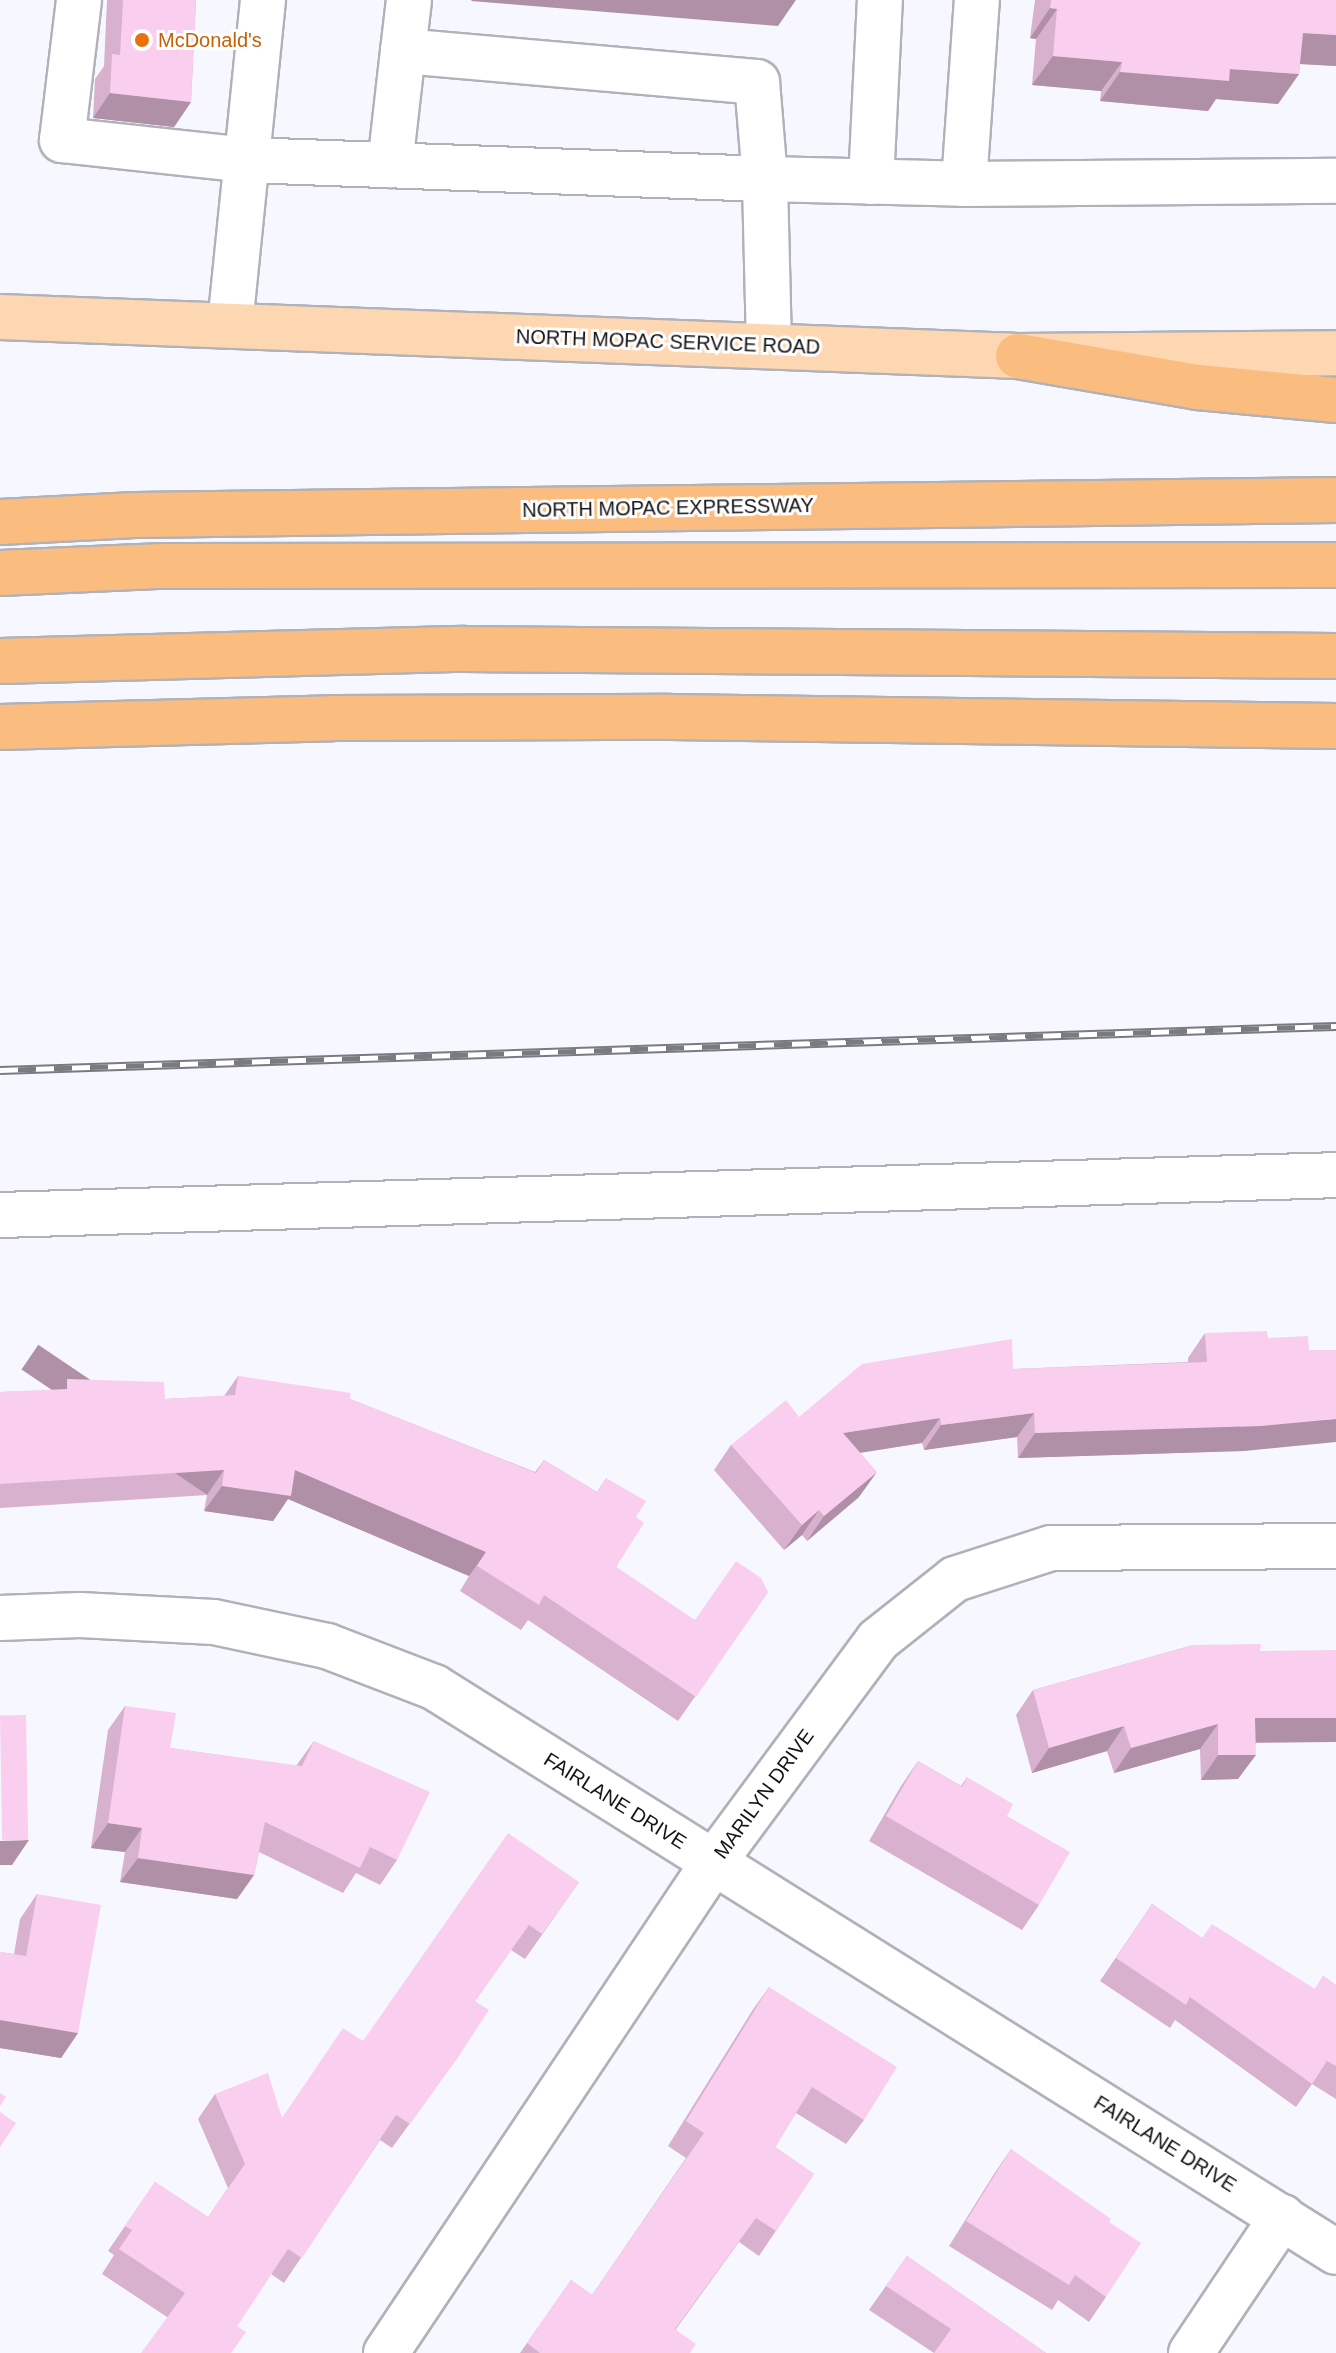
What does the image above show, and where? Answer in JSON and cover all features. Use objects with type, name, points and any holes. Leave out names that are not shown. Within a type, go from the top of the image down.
[{"type":"highway","points":[[1018,356],[1198,387],[1336,400]]},
{"type":"highway","name":"NORTH MOPAC EXPRESSWAY","points":[[0,522],[135,515],[1336,500]]},
{"type":"highway","points":[[0,573],[163,566],[1336,565]]},
{"type":"highway","points":[[0,661],[464,649],[1336,656]]},
{"type":"highway","points":[[0,727],[333,718],[670,717],[1336,726]]},
{"type":"main road","name":"NORTH MOPAC SERVICE ROAD","points":[[0,317],[1018,356],[1336,353]]},
{"type":"street","points":[[79,0],[62,140],[247,160],[765,179],[964,184],[1336,181]]},
{"type":"street","points":[[230,325],[263,0]]},
{"type":"street","points":[[390,165],[409,0]]},
{"type":"street","points":[[871,182],[880,0]]},
{"type":"street","points":[[964,184],[977,0]]},
{"type":"street","points":[[403,51],[757,82],[765,179],[769,346]]},
{"type":"street","points":[[0,1215],[1336,1175]]},
{"type":"street","name":"MARILYN DRIVE","points":[[386,2353],[713,1863],[878,1640],[955,1579],[1051,1548],[1336,1546]]},
{"type":"street","name":"FAIRLANE DRIVE","points":[[0,1618],[80,1615],[214,1622],[327,1646],[434,1687],[1336,2252]]},
{"type":"street","points":[[1191,2353],[1282,2217]]},
{"type":"building","points":[[123,0],[196,0],[191,102],[110,93],[112,54],[120,55]]},
{"type":"building","points":[[1051,0],[1336,0],[1336,35],[1303,33],[1299,74],[1230,69],[1229,81],[1120,72],[1122,62],[1053,56],[1057,9],[1050,8]]},
{"type":"building","points":[[1267,1331],[1268,1338],[1308,1336],[1309,1350],[1336,1350],[1336,1419],[1261,1426],[1035,1433],[1034,1413],[941,1425],[940,1418],[843,1433],[877,1472],[824,1516],[819,1510],[802,1525],[731,1445],[786,1400],[799,1417],[862,1364],[1012,1339],[1013,1369],[1207,1362],[1205,1333]]},
{"type":"building","points":[[238,1376],[351,1393],[350,1399],[536,1473],[544,1460],[597,1492],[606,1478],[646,1501],[636,1517],[644,1523],[616,1567],[695,1620],[736,1561],[761,1578],[768,1592],[696,1697],[544,1595],[539,1605],[477,1566],[486,1552],[295,1470],[291,1496],[222,1486],[224,1470],[0,1484],[0,1392],[67,1389],[67,1379],[164,1382],[165,1399],[235,1395]]},
{"type":"building","points":[[1261,1644],[1260,1651],[1336,1650],[1336,1718],[1255,1718],[1256,1755],[1218,1755],[1218,1724],[1131,1748],[1124,1726],[1049,1748],[1033,1690],[1193,1645]]},
{"type":"building","points":[[125,1706],[176,1713],[170,1748],[302,1766],[314,1741],[430,1792],[397,1860],[370,1847],[360,1868],[265,1822],[254,1875],[138,1858],[142,1828],[108,1823]]},
{"type":"building","points":[[0,1715],[26,1715],[28,1840],[2,1840]]},
{"type":"building","points":[[918,1761],[962,1787],[967,1777],[1013,1804],[1007,1816],[1070,1852],[1039,1905],[886,1816]]},
{"type":"building","points":[[508,1833],[579,1882],[542,1934],[529,1925],[475,2001],[489,2010],[460,2054],[410,2124],[396,2115],[302,2258],[288,2249],[237,2326],[246,2332],[231,2353],[141,2353],[185,2293],[119,2249],[132,2230],[125,2226],[155,2182],[208,2217],[245,2164],[215,2094],[268,2073],[282,2118],[343,2028],[363,2041]]},
{"type":"building","points":[[37,1894],[101,1905],[78,2033],[0,2020],[0,1952],[26,1956]]},
{"type":"building","points":[[1152,1904],[1202,1938],[1212,1924],[1315,1989],[1323,1976],[1336,1985],[1336,2066],[1327,2061],[1312,2084],[1190,1997],[1186,2005],[1116,1958]]},
{"type":"building","points":[[769,1987],[897,2067],[864,2120],[812,2087],[775,2147],[814,2174],[776,2231],[756,2218],[675,2329],[696,2344],[690,2353],[540,2353],[527,2343],[571,2280],[592,2295],[704,2133],[686,2121]]},
{"type":"building","points":[[0,2112],[16,2123],[0,2147]]},
{"type":"building","points":[[1011,2149],[1141,2243],[1106,2297],[1075,2275],[1069,2285],[966,2221]]},
{"type":"building","points":[[907,2256],[1046,2353],[934,2353],[951,2329],[886,2286]]},
{"type":"railway","points":[[0,1070],[1336,1026]]},
{"type":"place","name":"McDonald's","points":[[142,40]]}]
